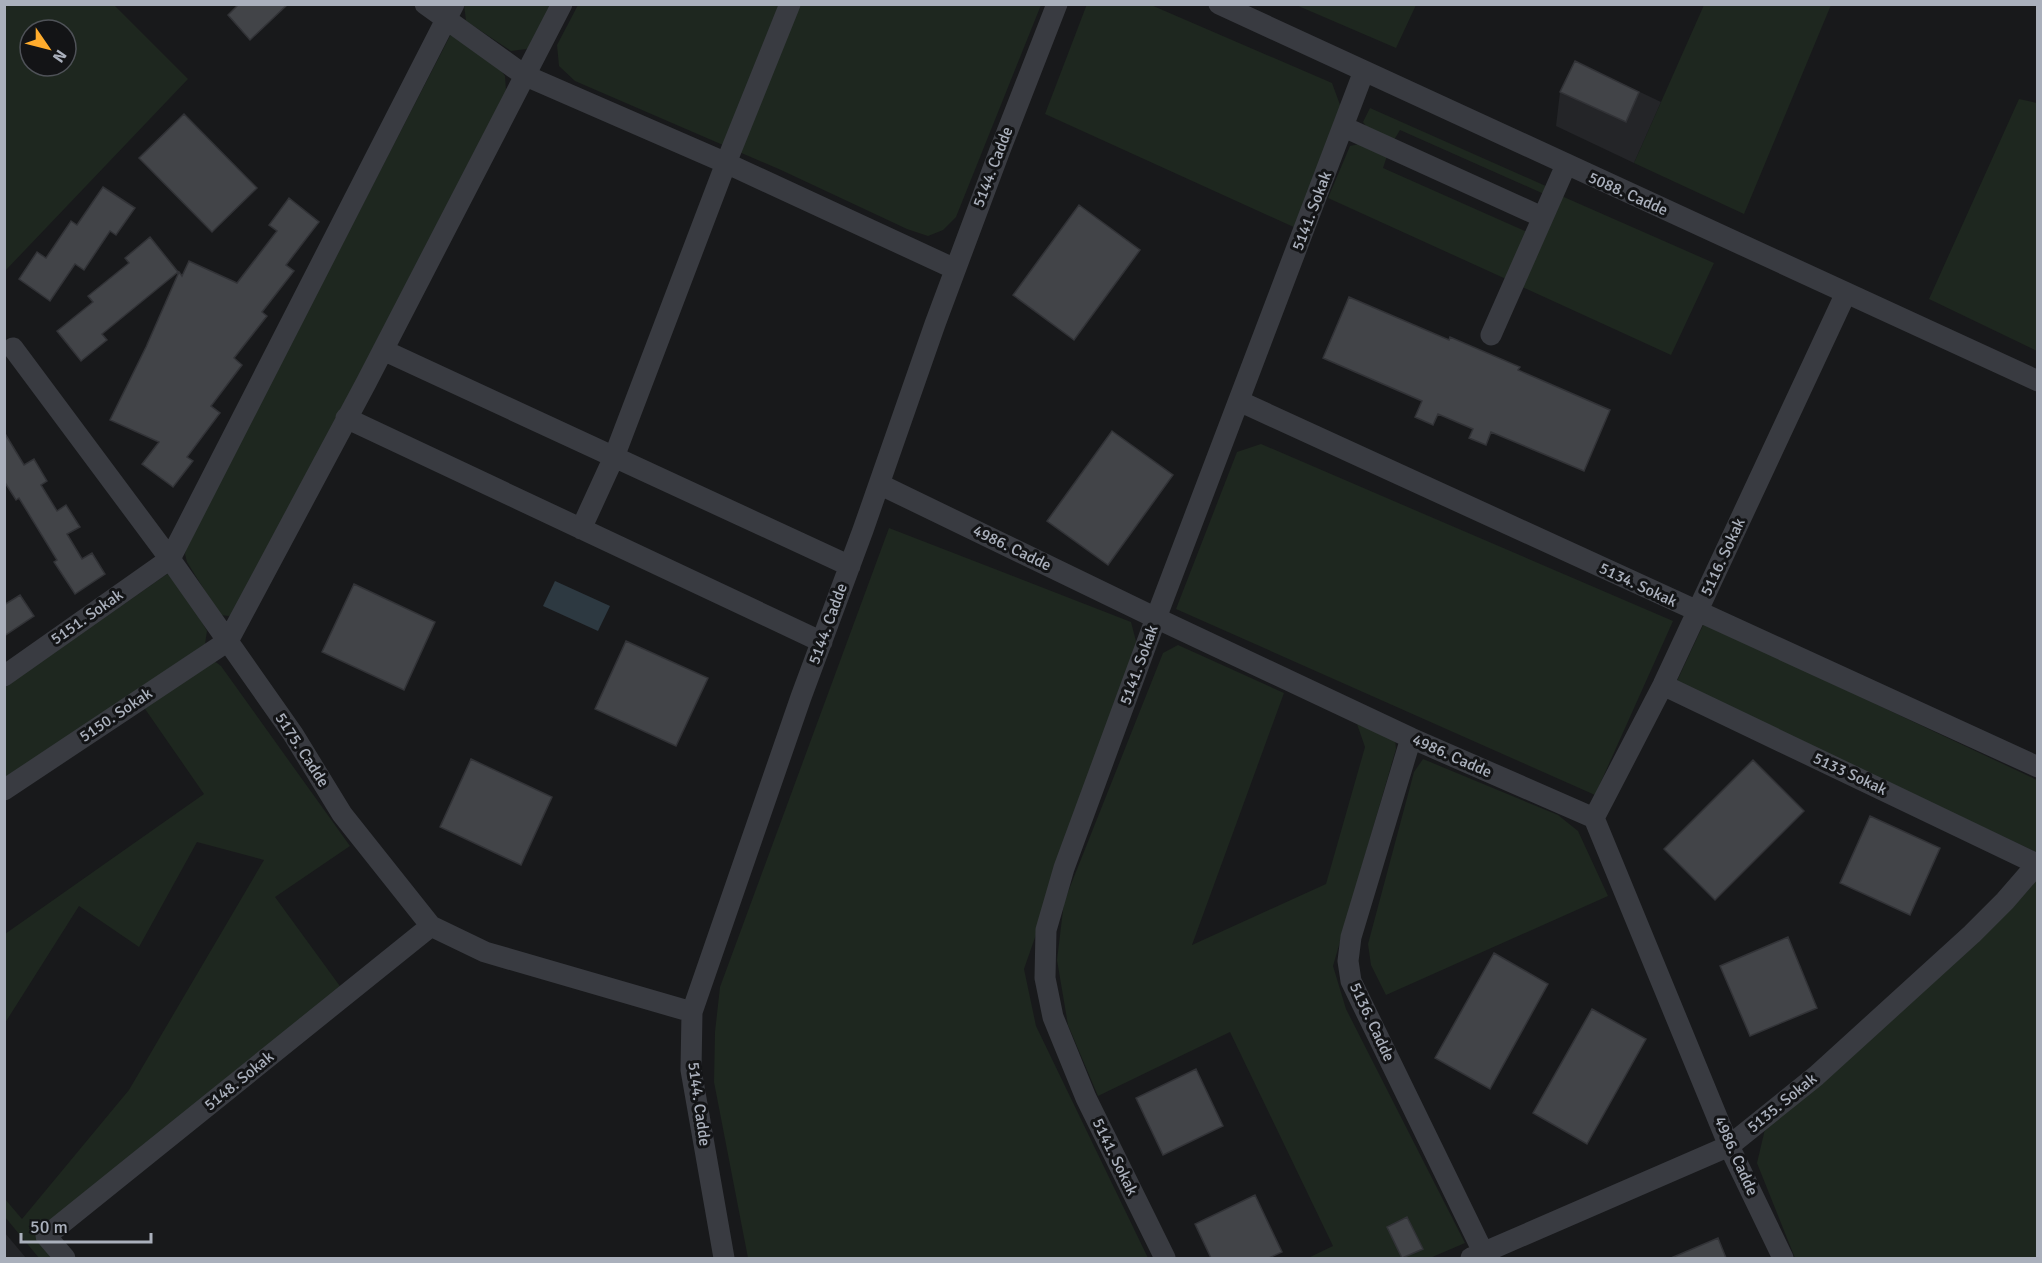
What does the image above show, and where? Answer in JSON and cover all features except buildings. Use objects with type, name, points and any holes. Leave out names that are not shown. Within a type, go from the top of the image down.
[{"type":"street","points":[[425,4],[450,12],[524,75],[726,163],[955,269]]},
{"type":"street","points":[[228,641],[383,350],[562,4]]},
{"type":"street","points":[[581,529],[614,457],[726,163],[790,4]]},
{"type":"street","name":"5144. Cadde","points":[[724,1258],[691,1070],[692,1012],[955,269],[1057,4]]},
{"type":"street","name":"5088. Cadde","points":[[1219,4],[2037,381]]},
{"type":"street","points":[[170,559],[450,12]]},
{"type":"street","name":"5141. Sokak","points":[[1165,1258],[1086,1098],[1053,1017],[1045,978],[1046,930],[1064,868],[1156,618],[1364,71]]},
{"type":"street","points":[[1344,127],[1542,217]]},
{"type":"street","points":[[1491,335],[1566,165]]},
{"type":"street","name":"5116. Sokak","points":[[1594,818],[1663,685],[1846,293]]},
{"type":"street","name":"5175. Cadde","points":[[13,348],[228,641],[293,734],[342,814],[431,926],[485,952],[692,1012]]},
{"type":"street","points":[[383,350],[850,566]]},
{"type":"street","name":"5134. Sokak","points":[[1239,401],[2037,767]]},
{"type":"street","points":[[346,418],[822,642]]},
{"type":"street","name":"4986. Cadde","points":[[879,484],[1411,738],[1594,818],[1729,1146],[1783,1258]]},
{"type":"street","name":"5151. Sokak","points":[[4,676],[170,559]]},
{"type":"street","name":"5150. Sokak","points":[[4,789],[228,641]]},
{"type":"street","name":"5133 Sokak","points":[[1663,685],[2037,864]]},
{"type":"street","name":"5136. Cadde","points":[[1411,738],[1351,937],[1348,961],[1351,981],[1480,1257]]},
{"type":"street","name":"5135. Sokak","points":[[1480,1257],[1729,1146],[1816,1076],[1955,949],[2005,902],[2037,864]]},
{"type":"street","name":"5148. Sokak","points":[[66,1258],[46,1236],[431,926]]},
{"type":"shaded area","points":[[5,4],[114,5],[188,79],[5,271]]},
{"type":"shaded area","points":[[464,4],[556,5],[534,48],[511,51],[466,21]]},
{"type":"shaded area","points":[[1087,4],[1151,5],[1332,83],[1343,113],[1298,229],[1045,114]]},
{"type":"shaded area","points":[[1416,4],[1396,48],[1296,5]]},
{"type":"shaded area","points":[[578,5],[1041,5],[956,217],[943,230],[928,236],[907,229],[781,170],[575,81],[559,66],[557,45]]},
{"type":"shaded area","points":[[1704,5],[1831,5],[1744,214],[1634,163]]},
{"type":"shaded area","points":[[452,32],[496,64],[505,76],[506,91],[237,611],[229,616],[220,615],[187,562],[186,546]]},
{"type":"shaded area","points":[[1575,61],[1661,102],[1634,163],[1556,126],[1560,92]]},
{"type":"shaded area","points":[[2019,99],[2037,103],[2037,351],[1929,299]]},
{"type":"shaded area","points":[[1370,108],[1548,187],[1544,194],[1400,130],[1394,140],[1366,126],[1363,122]]},
{"type":"shaded area","points":[[1359,144],[1387,156],[1383,168],[1527,232],[1506,279],[1328,198],[1350,146]]},
{"type":"shaded area","points":[[1557,194],[1714,263],[1671,355],[1518,285]]},
{"type":"shaded area","points":[[1261,444],[1673,621],[1595,795],[1176,609],[1237,452]]},
{"type":"shaded area","points":[[889,528],[1131,622],[1137,645],[1024,969],[1036,1026],[1148,1258],[748,1258],[714,1082],[715,1032],[720,987]]},
{"type":"shaded area","points":[[167,574],[176,576],[207,631],[205,644],[5,782],[5,687]]},
{"type":"shaded area","points":[[555,581],[610,606],[598,631],[543,606]]},
{"type":"shaded area","points":[[1704,623],[2037,780],[2036,852],[1676,683]]},
{"type":"shaded area","points":[[1178,645],[1284,693],[1192,945],[1326,884],[1365,747],[1357,724],[1395,739],[1396,749],[1333,966],[1346,1009],[1465,1243],[1430,1258],[1308,1258],[1333,1246],[1230,1032],[1098,1096],[1068,1025],[1057,960],[1064,902],[1163,653]]},
{"type":"shaded area","points":[[213,660],[221,666],[350,846],[275,897],[342,989],[40,1240],[55,1258],[39,1258],[5,1217],[5,1199],[22,1219],[129,1090],[264,860],[197,842],[139,947],[79,906],[5,1023],[5,934],[204,794],[143,706]]},
{"type":"shaded area","points":[[1423,759],[1558,815],[1578,831],[1608,896],[1386,995],[1371,965],[1368,944],[1414,772]]},
{"type":"shaded area","points":[[2037,876],[2037,1258],[1795,1258],[1757,1163],[1765,1129]]},
{"type":"shaded area","points":[[5,1233],[26,1258],[5,1258]]}]
